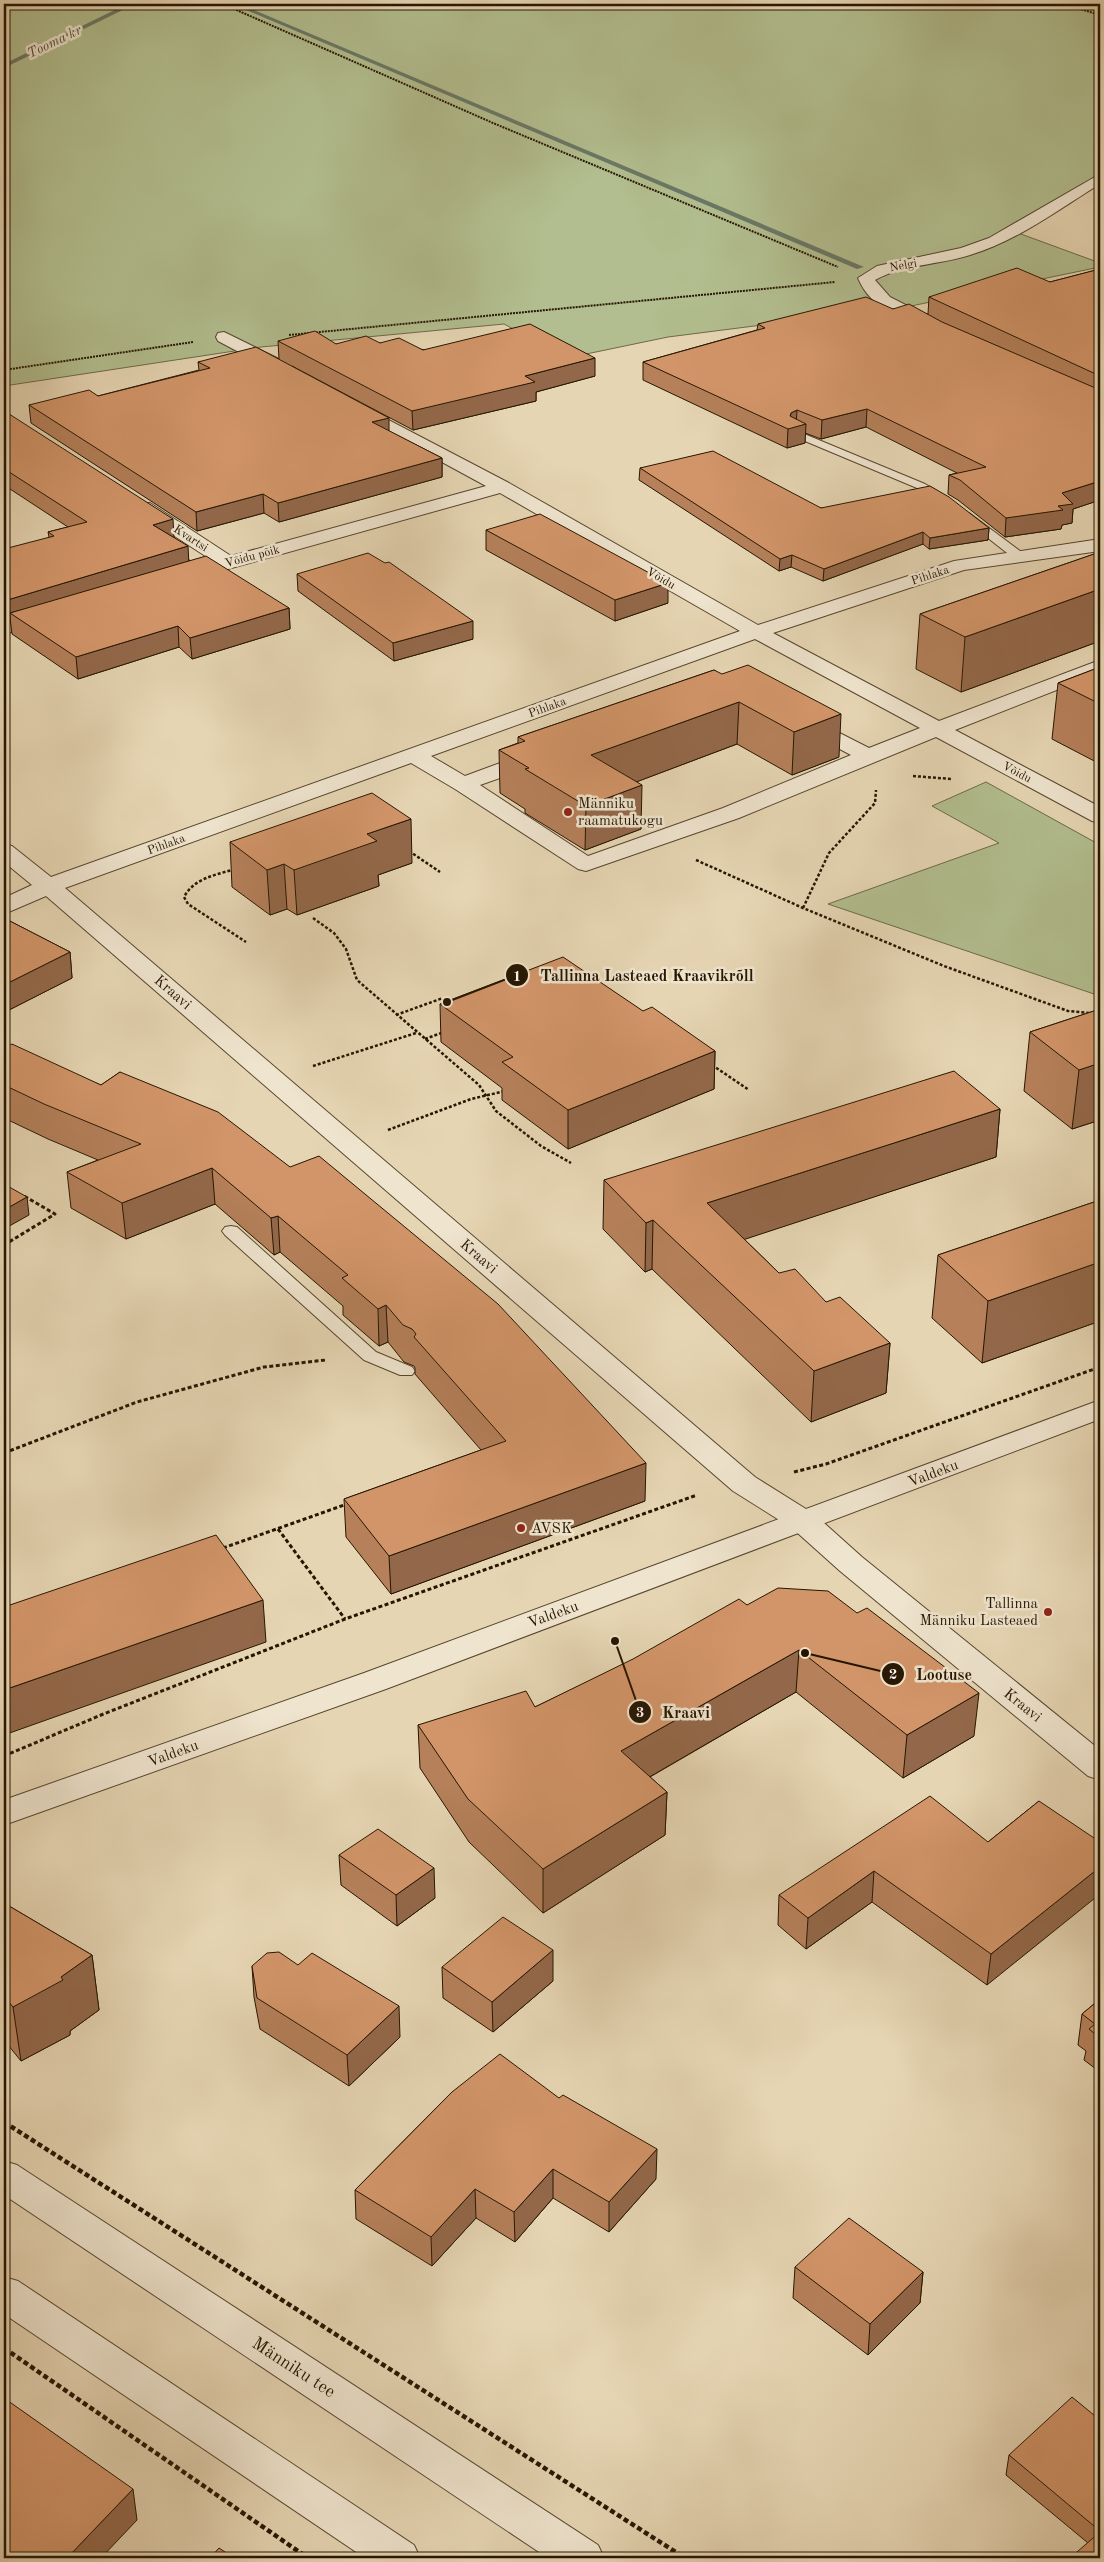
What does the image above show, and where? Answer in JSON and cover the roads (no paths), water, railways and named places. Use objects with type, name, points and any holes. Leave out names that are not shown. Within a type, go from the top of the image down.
[{"type":"street","name":"Nelgi","points":[[947,334],[878,297],[869,286],[866,278],[883,269],[965,252],[995,241],[1100,178]]},
{"type":"street","points":[[224,337],[294,374]]},
{"type":"street","name":"Võidu","points":[[337,398],[502,487],[756,632],[1100,816]]},
{"type":"street","name":"Võidu põik","points":[[171,579],[502,487]]},
{"type":"street","name":"Kvartsi","points":[[128,497],[227,562]]},
{"type":"street","name":"Pihlaka","points":[[4,907],[49,886],[756,632],[961,565],[1100,545]]},
{"type":"street","points":[[4,628],[69,609]]},
{"type":"street","points":[[413,755],[463,784],[586,864],[731,813],[936,728],[1100,666]]},
{"type":"street","points":[[1067,678],[1092,689]]},
{"type":"street","points":[[792,716],[868,756]]},
{"type":"street","points":[[463,784],[555,751]]},
{"type":"street","name":"Kraavi","points":[[4,851],[49,886],[744,1484],[803,1521],[850,1564],[1100,1768]]},
{"type":"street","name":"Valdeku","points":[[4,1813],[384,1677],[1100,1409]]},
{"type":"street","name":"Männiku tee","points":[[4,2176],[583,2558]]},
{"type":"street","points":[[4,2293],[399,2558]]},
{"type":"lane","points":[[797,434],[921,486],[956,507],[1020,556]]},
{"type":"lane","points":[[231,1230],[370,1356],[406,1371]]},
{"type":"waterway","name":"Tooma kr","points":[[4,66],[132,4]]},
{"type":"waterway","points":[[235,4],[860,267]]},
{"type":"waterway","points":[[1092,4],[1100,6]]},
{"type":"place","name":"Männiku raamatukogu","points":[[568,812]]},
{"type":"place","name":"Tallinna Lasteaed Kraavikrõll","points":[[447,1002]]},
{"type":"place","name":"AVSK","points":[[521,1528]]},
{"type":"place","name":"Tallinna Männiku Lasteaed","points":[[1048,1612]]},
{"type":"place","name":"Kraavi","points":[[615,1641]]},
{"type":"place","name":"Lootuse","points":[[805,1653]]}]
